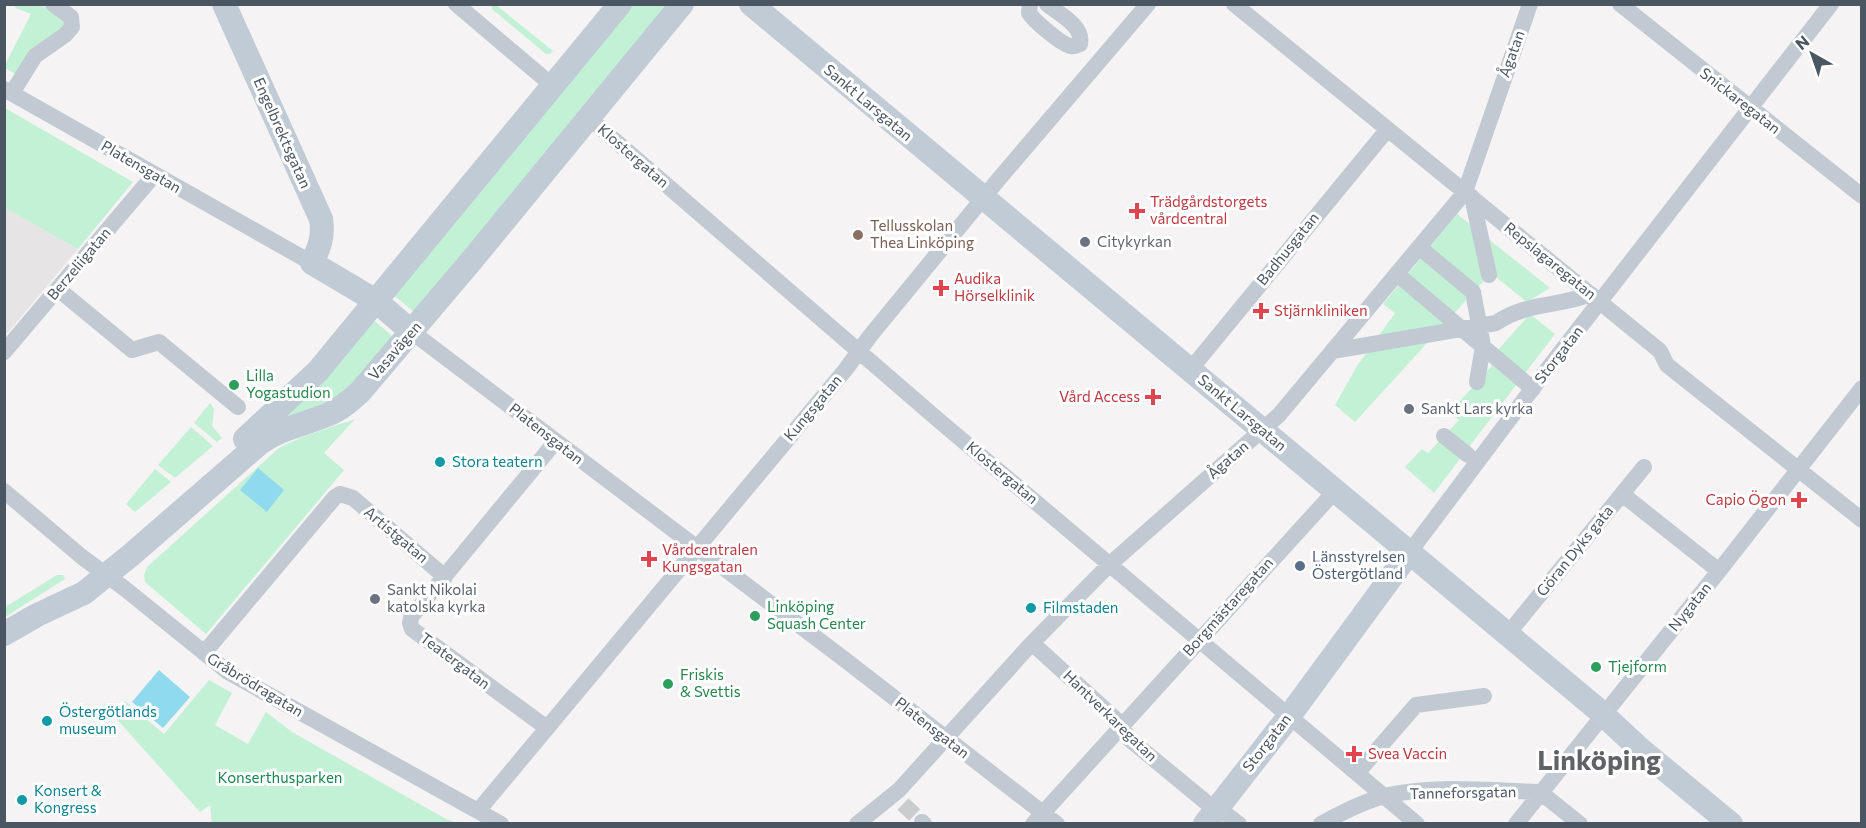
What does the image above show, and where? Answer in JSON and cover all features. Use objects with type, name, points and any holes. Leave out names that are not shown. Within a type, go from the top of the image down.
[{"type":"main road","name":"Engelbrektsgatan","points":[[224,4],[321,219],[321,243],[312,263]]},
{"type":"main road","name":"Vasavägen","points":[[101,571],[318,371],[620,4]]},
{"type":"main road","name":"Vasavägen","points":[[4,634],[37,615],[101,571],[260,443],[281,431],[330,414],[360,392],[590,118],[682,4]]},
{"type":"main road","name":"Sankt Larsgatan","points":[[751,4],[1190,370],[1276,422],[1335,490],[1604,714],[1716,819]]},
{"type":"main road","name":"Platensgatan","points":[[312,263],[376,301],[412,332]]},
{"type":"main road","name":"Storgatan","points":[[1212,816],[1290,715],[1409,553]]},
{"type":"street","points":[[8,91],[35,56],[66,35],[72,27],[71,17],[53,4]]},
{"type":"street","points":[[456,4],[553,86]]},
{"type":"street","points":[[1047,4],[1078,29],[1080,44],[1099,60]]},
{"type":"street","name":"Kungsgatan","points":[[478,811],[846,369],[983,198],[1148,4]]},
{"type":"street","name":"Repslagaregatan","points":[[1234,4],[1660,351],[1667,365],[1862,520]]},
{"type":"street","name":"Ågatan","points":[[857,824],[898,800],[947,739],[1032,644],[1109,565],[1276,422],[1419,247],[1468,195],[1530,4]]},
{"type":"street","name":"Snickaregatan","points":[[1620,4],[1750,109],[1859,188]]},
{"type":"street","name":"Storgatan","points":[[1409,553],[1533,388],[1596,298],[1750,109],[1831,4]]},
{"type":"street","points":[[1029,5],[1029,13],[1034,20],[1058,39],[1070,46],[1080,44]]},
{"type":"street","name":"Platensgatan","points":[[8,91],[312,263]]},
{"type":"street","name":"Klostergatan","points":[[590,118],[988,462],[1418,824]]},
{"type":"street","name":"Badhusgatan","points":[[1190,370],[1387,129]]},
{"type":"street","name":"Berzeliigatan","points":[[4,352],[154,175]]},
{"type":"street","points":[[1468,195],[1489,275]]},
{"type":"street","points":[[1419,247],[1473,292],[1483,346],[1477,382]]},
{"type":"street","points":[[1397,274],[1533,388]]},
{"type":"street","points":[[58,289],[132,350],[159,342],[238,407]]},
{"type":"street","points":[[1332,351],[1496,323],[1508,314],[1528,307],[1596,298]]},
{"type":"street","name":"Platensgatan","points":[[412,332],[844,659],[947,739],[1038,818],[1057,824]]},
{"type":"street","name":"Nygatan","points":[[1516,824],[1862,388]]},
{"type":"street","points":[[1444,436],[1468,455]]},
{"type":"street","name":"Teatergatan","points":[[547,728],[412,629],[410,623],[411,617],[556,441]]},
{"type":"street","name":"Göran Dyks gata","points":[[1507,635],[1644,467]]},
{"type":"street","name":"Borgmästaregatan","points":[[1038,818],[1335,490]]},
{"type":"street","name":"Gråbrödragatan","points":[[4,491],[228,672],[501,824]]},
{"type":"street","name":"Artistgatan","points":[[204,653],[334,497],[340,494],[353,498],[445,577]]},
{"type":"street","points":[[1622,494],[1719,571]]},
{"type":"street","name":"Hantverkaregatan","points":[[1032,644],[1122,726],[1128,738],[1207,803],[1212,816],[1239,824]]},
{"type":"street","points":[[1358,772],[1416,705],[1484,696]]},
{"type":"street","name":"Tanneforsgatan","points":[[1321,824],[1364,803],[1385,796],[1437,790],[1540,792]]},
{"type":"street","points":[[1540,792],[1580,824]]},
{"type":"shaded area","points":[[5,208],[78,249],[5,336]]},
{"type":"green space","points":[[13,5],[35,5],[49,9],[60,16],[65,23],[62,29],[29,51],[15,74],[5,68],[5,65],[31,14]]},
{"type":"green space","points":[[492,5],[496,5],[553,51],[546,54],[492,9]]},
{"type":"green space","points":[[628,5],[675,5],[419,316],[391,293]]},
{"type":"green space","points":[[5,108],[133,182],[78,249],[5,208]]},
{"type":"green space","points":[[1457,214],[1550,288],[1527,302],[1491,273],[1355,422],[1335,405],[1357,366],[1395,313],[1383,304]]},
{"type":"green space","points":[[1530,314],[1555,334],[1434,493],[1405,467],[1422,449],[1428,453],[1459,420],[1450,412],[1498,359],[1496,352]]},
{"type":"green space","points":[[369,316],[398,341],[355,390],[268,426]]},
{"type":"green space","points":[[210,403],[214,409],[212,426],[222,438],[217,442],[194,423]]},
{"type":"green space","points":[[355,419],[324,453],[344,470],[206,634],[145,582],[144,575],[147,567],[279,448],[302,437]]},
{"type":"green space","points":[[191,427],[213,446],[175,478],[158,465]]},
{"type":"green space","points":[[155,469],[171,482],[135,512],[126,504]]},
{"type":"green space","points":[[57,575],[63,575],[65,579],[5,617],[5,607]]},
{"type":"green space","name":"Konserthusparken","points":[[209,680],[232,693],[215,725],[248,744],[266,712],[292,732],[446,819],[457,823],[212,823],[210,805],[200,812],[113,715],[125,701],[164,734]]},
{"type":"water","points":[[258,468],[284,490],[267,512],[240,490]]},
{"type":"water","points":[[159,670],[190,697],[163,728],[132,702]]},
{"type":"tunnel","points":[[903,804],[922,822]]},
{"type":"place","name":"Trädgårdstorgets vårdcentral","points":[[1137,211]]},
{"type":"place","name":"Tellusskolan Thea Linköping","points":[[858,235]]},
{"type":"place","name":"Citykyrkan","points":[[1085,242]]},
{"type":"place","name":"Audika Hörselklinik","points":[[941,288]]},
{"type":"place","name":"Stjärnkliniken","points":[[1261,311]]},
{"type":"place","name":"Lilla Yogastudion","points":[[234,385]]},
{"type":"place","name":"Vård Access","points":[[1153,397]]},
{"type":"place","name":"Sankt Lars kyrka","points":[[1409,409]]},
{"type":"place","name":"Stora teatern","points":[[440,462]]},
{"type":"place","name":"Capio Ögon","points":[[1799,500]]},
{"type":"place","name":"Vårdcentralen Kungsgatan","points":[[649,559]]},
{"type":"place","name":"Länsstyrelsen Östergötland","points":[[1300,566]]},
{"type":"place","name":"Sankt Nikolai katolska kyrka","points":[[375,599]]},
{"type":"place","name":"Filmstaden","points":[[1031,608]]},
{"type":"place","name":"Linköping Squash Center","points":[[755,616]]},
{"type":"place","name":"Tjejform","points":[[1596,667]]},
{"type":"place","name":"Friskis & Svettis","points":[[668,684]]},
{"type":"place","name":"Östergötlands museum","points":[[47,721]]},
{"type":"place","name":"Svea Vaccin","points":[[1354,754]]},
{"type":"place","name":"Konsert & Kongress","points":[[22,800]]},
{"type":"district","name":"Linköping","points":[[1599,761]]}]
